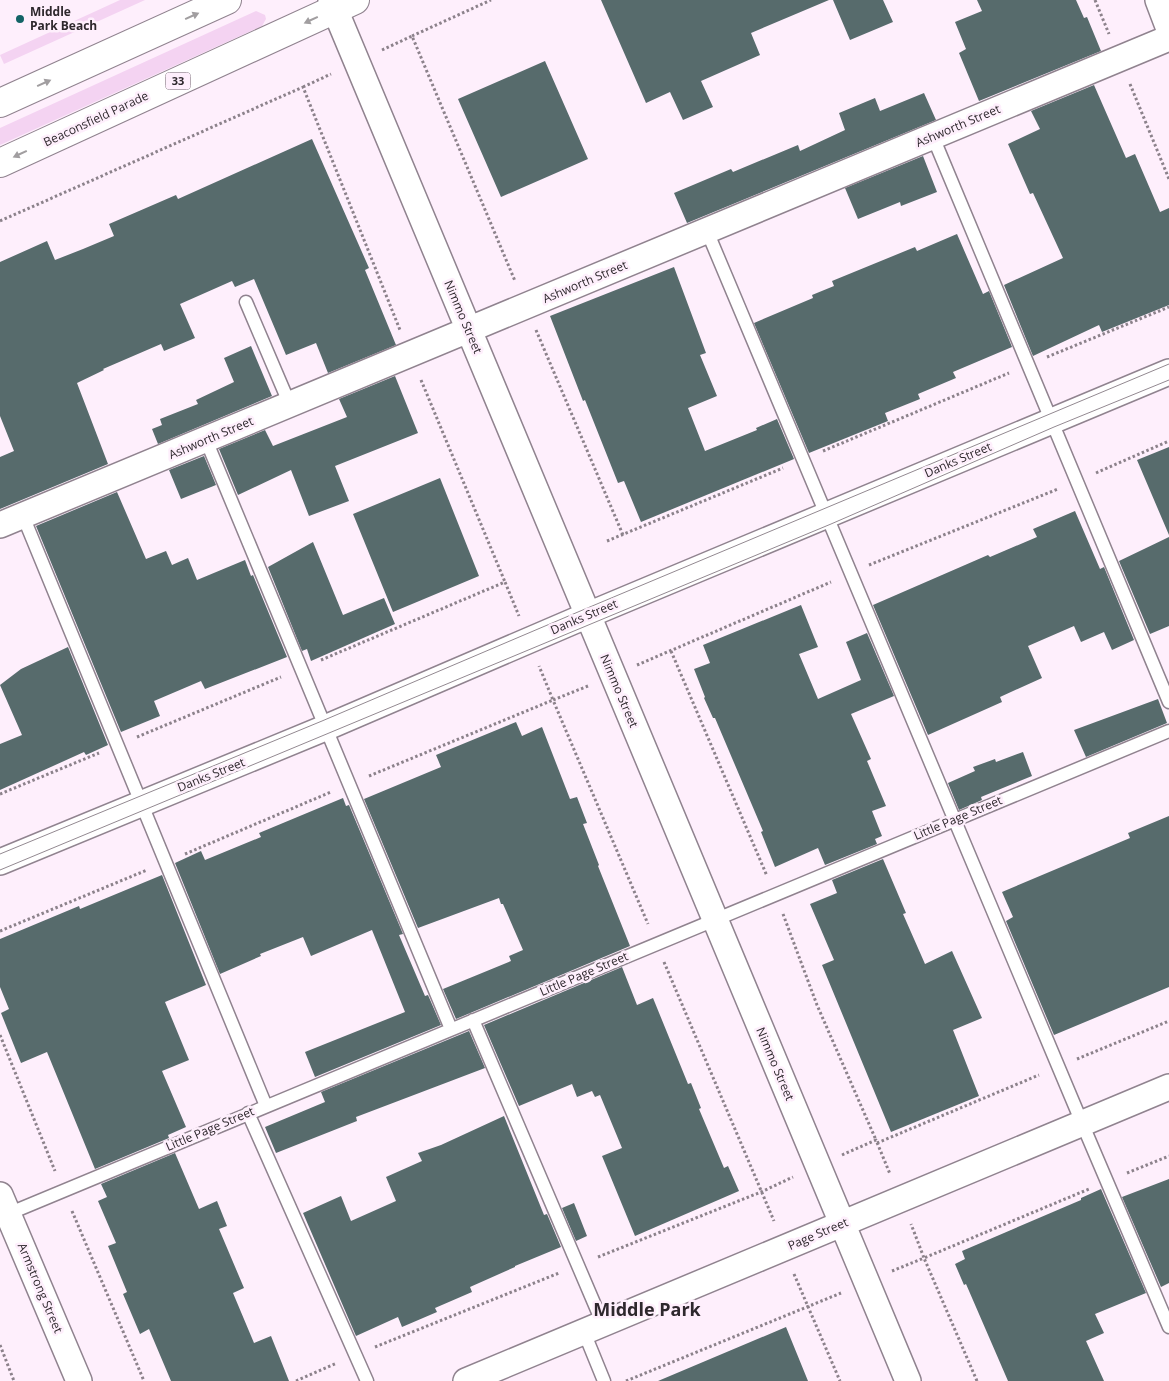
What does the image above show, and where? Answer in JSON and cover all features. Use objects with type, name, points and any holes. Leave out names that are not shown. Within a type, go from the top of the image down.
[{"type":"main road","points":[[0,104],[227,0]]},
{"type":"main road","name":"Beaconsfield Parade","points":[[0,163],[340,3]]},
{"type":"street","points":[[1158,0],[1169,29]]},
{"type":"street","name":"Nimmo Street","points":[[340,3],[356,62],[908,1381]]},
{"type":"street","name":"Ashworth Street","points":[[0,525],[1169,38]]},
{"type":"street","name":"Danks Street","points":[[0,862],[325,728],[588,615],[1169,372]]},
{"type":"street","name":"Page Street","points":[[466,1381],[1169,1087]]},
{"type":"street","name":"Armstrong Street","points":[[3,1209],[79,1381]]},
{"type":"lane","points":[[933,137],[1169,702]]},
{"type":"lane","points":[[707,231],[1169,1327]]},
{"type":"lane","points":[[246,302],[290,405]]},
{"type":"lane","points":[[206,440],[451,1029]]},
{"type":"lane","points":[[23,516],[119,744],[141,804],[266,1106]]},
{"type":"lane","name":"Little Page Street","points":[[3,1209],[63,1190],[1169,730]]},
{"type":"lane","points":[[473,1020],[578,1265],[604,1381]]},
{"type":"lane","points":[[248,1113],[367,1381]]},
{"type":"path","points":[[0,222],[303,87],[491,0]]},
{"type":"path","points":[[1095,0],[1169,179]]},
{"type":"path","points":[[412,36],[623,535]]},
{"type":"path","points":[[303,87],[410,355],[505,582]]},
{"type":"path","points":[[607,541],[1169,307]]},
{"type":"path","points":[[840,1381],[553,700],[851,573],[1077,481],[1169,441]]},
{"type":"path","points":[[877,1143],[1169,1021]]},
{"type":"path","points":[[0,1035],[144,1381]]},
{"type":"path","points":[[296,1381],[355,1355],[761,1192],[876,1140],[901,1199]]},
{"type":"path","points":[[977,1381],[924,1258],[1169,1156]]},
{"type":"path","points":[[626,1381],[808,1306]]},
{"type":"path","points":[[0,1345],[14,1381]]},
{"type":"shaded area","points":[[120,0],[145,0],[4,64],[0,55]]},
{"type":"shaded area","points":[[256,11],[265,15],[266,19],[262,26],[0,145],[0,128]]},
{"type":"building","points":[[601,0],[829,0],[751,33],[760,55],[701,81],[713,107],[683,120],[670,92],[646,103]]},
{"type":"building","points":[[833,0],[883,0],[893,22],[850,40]]},
{"type":"building","points":[[977,0],[1076,0],[1084,18],[1087,17],[1101,51],[979,101],[959,53],[966,49],[955,22],[982,11]]},
{"type":"building","points":[[545,61],[588,159],[501,197],[458,99]]},
{"type":"building","points":[[1094,85],[1126,158],[1135,154],[1160,212],[1169,208],[1169,305],[1102,332],[1099,325],[1033,356],[1004,285],[1063,258],[1033,193],[1030,194],[1008,144],[1040,129],[1031,111]]},
{"type":"building","points":[[924,93],[936,120],[687,223],[674,193],[731,169],[733,172],[798,145],[800,151],[845,130],[839,113],[875,98],[880,111]]},
{"type":"building","points":[[312,139],[369,268],[365,270],[396,345],[328,373],[316,343],[286,355],[254,279],[235,287],[232,281],[180,304],[195,338],[164,351],[161,344],[103,369],[77,383],[108,464],[0,509],[0,457],[14,451],[0,416],[0,262],[47,241],[55,260],[83,249],[114,236],[109,224],[176,195],[178,199]]},
{"type":"building","points":[[923,156],[937,192],[901,206],[900,202],[858,219],[845,188]]},
{"type":"building","points":[[957,234],[983,294],[989,291],[1012,347],[953,372],[956,378],[918,394],[920,399],[885,413],[888,421],[809,453],[754,323],[813,298],[812,295],[834,286],[832,281],[915,247],[917,251]]},
{"type":"building","points":[[674,267],[706,353],[700,355],[717,396],[688,408],[705,451],[757,430],[756,428],[777,419],[794,459],[641,522],[624,481],[618,483],[550,316]]},
{"type":"building","points":[[251,346],[272,396],[158,444],[152,429],[162,425],[160,419],[198,404],[196,400],[234,382],[224,358]]},
{"type":"building","points":[[395,376],[418,433],[335,466],[349,501],[309,516],[291,470],[238,495],[219,449],[265,430],[273,446],[347,417],[339,399]]},
{"type":"building","points":[[1169,447],[1169,535],[1137,460]]},
{"type":"building","points":[[204,456],[216,485],[181,499],[169,470]]},
{"type":"building","points":[[440,478],[479,576],[393,612],[353,514]]},
{"type":"building","points":[[117,492],[146,559],[166,551],[172,565],[188,558],[197,580],[245,560],[287,657],[205,689],[201,681],[154,701],[160,716],[121,732],[36,526]]},
{"type":"building","points":[[1075,511],[1100,569],[1104,567],[1134,640],[1112,650],[1104,632],[1081,642],[1074,626],[1028,646],[1042,678],[1000,697],[1002,702],[928,735],[873,605],[988,555],[990,557],[1037,537],[1033,529]]},
{"type":"building","points":[[1169,537],[1169,626],[1150,634],[1119,561]]},
{"type":"building","points":[[313,542],[343,615],[384,598],[395,624],[311,661],[307,649],[302,651],[268,567]]},
{"type":"building","points":[[801,605],[818,647],[799,654],[818,699],[861,680],[846,642],[867,633],[894,696],[851,714],[871,759],[867,761],[886,806],[872,811],[882,836],[875,839],[877,844],[825,865],[818,848],[775,867],[761,832],[763,831],[715,718],[713,718],[704,698],[694,669],[710,663],[703,645]]},
{"type":"building","points":[[68,647],[108,745],[86,755],[84,752],[0,790],[0,744],[22,735],[0,685],[21,669]]},
{"type":"building","points":[[1158,699],[1167,723],[1086,757],[1074,730]]},
{"type":"building","points":[[516,722],[522,736],[542,727],[570,799],[577,797],[587,823],[583,824],[630,946],[456,1019],[443,989],[511,961],[509,956],[523,950],[499,898],[418,928],[364,799],[441,767],[436,755]]},
{"type":"building","points":[[1023,752],[1032,776],[981,797],[982,800],[959,810],[948,783],[975,771],[973,767],[995,759],[996,762]]},
{"type":"building","points":[[343,798],[346,806],[349,805],[403,934],[399,935],[425,996],[428,995],[441,1025],[315,1077],[305,1052],[405,1012],[372,930],[311,956],[303,937],[260,954],[261,956],[220,974],[175,863],[201,851],[205,860],[261,837],[259,833]]},
{"type":"building","points":[[1169,816],[1169,987],[1054,1035],[1006,921],[1013,917],[1002,892],[1130,838],[1128,833]]},
{"type":"building","points":[[883,859],[906,913],[903,914],[925,964],[952,951],[982,1018],[953,1030],[979,1096],[891,1132],[822,965],[834,960],[810,904],[837,893],[832,880]]},
{"type":"building","points":[[162,875],[206,985],[165,1002],[189,1060],[162,1071],[186,1127],[168,1135],[169,1138],[95,1169],[47,1052],[21,1063],[1,1013],[9,1009],[0,987],[0,939],[79,906],[80,909]]},
{"type":"building","points":[[622,967],[637,1005],[653,998],[688,1084],[691,1083],[701,1108],[699,1109],[724,1168],[728,1166],[739,1191],[635,1236],[602,1156],[622,1148],[600,1095],[595,1097],[592,1091],[577,1097],[572,1084],[519,1106],[484,1025]]},
{"type":"building","points":[[469,1031],[485,1068],[356,1117],[357,1121],[276,1153],[265,1127],[325,1102],[321,1092]]},
{"type":"building","points":[[504,1116],[544,1215],[547,1214],[561,1247],[470,1287],[472,1292],[435,1308],[437,1312],[402,1327],[398,1317],[356,1336],[303,1213],[341,1196],[351,1221],[396,1201],[386,1177],[422,1161],[418,1153],[441,1145]]},
{"type":"building","points":[[175,1153],[199,1209],[217,1201],[227,1226],[219,1229],[244,1288],[233,1293],[254,1343],[271,1336],[289,1381],[171,1381],[149,1329],[140,1334],[123,1294],[127,1292],[108,1246],[116,1243],[98,1201],[107,1197],[101,1184]]},
{"type":"building","points":[[1169,1179],[1169,1283],[1161,1287],[1122,1197]]},
{"type":"building","points":[[1101,1189],[1146,1293],[1095,1314],[1104,1333],[1086,1341],[1104,1381],[1008,1381],[966,1284],[964,1285],[955,1264],[965,1259],[962,1251],[1081,1200],[1081,1198]]},
{"type":"building","points":[[574,1203],[587,1236],[576,1241],[562,1208]]},
{"type":"building","points":[[786,1327],[808,1381],[658,1381]]},
{"type":"tram line","points":[[0,854],[322,721],[1169,364]]},
{"type":"tram line","points":[[0,870],[831,524],[1054,427],[1169,380]]},
{"type":"place","name":"Middle Park Beach","points":[[20,19]]},
{"type":"district","name":"Middle Park","points":[[647,1310]]}]
